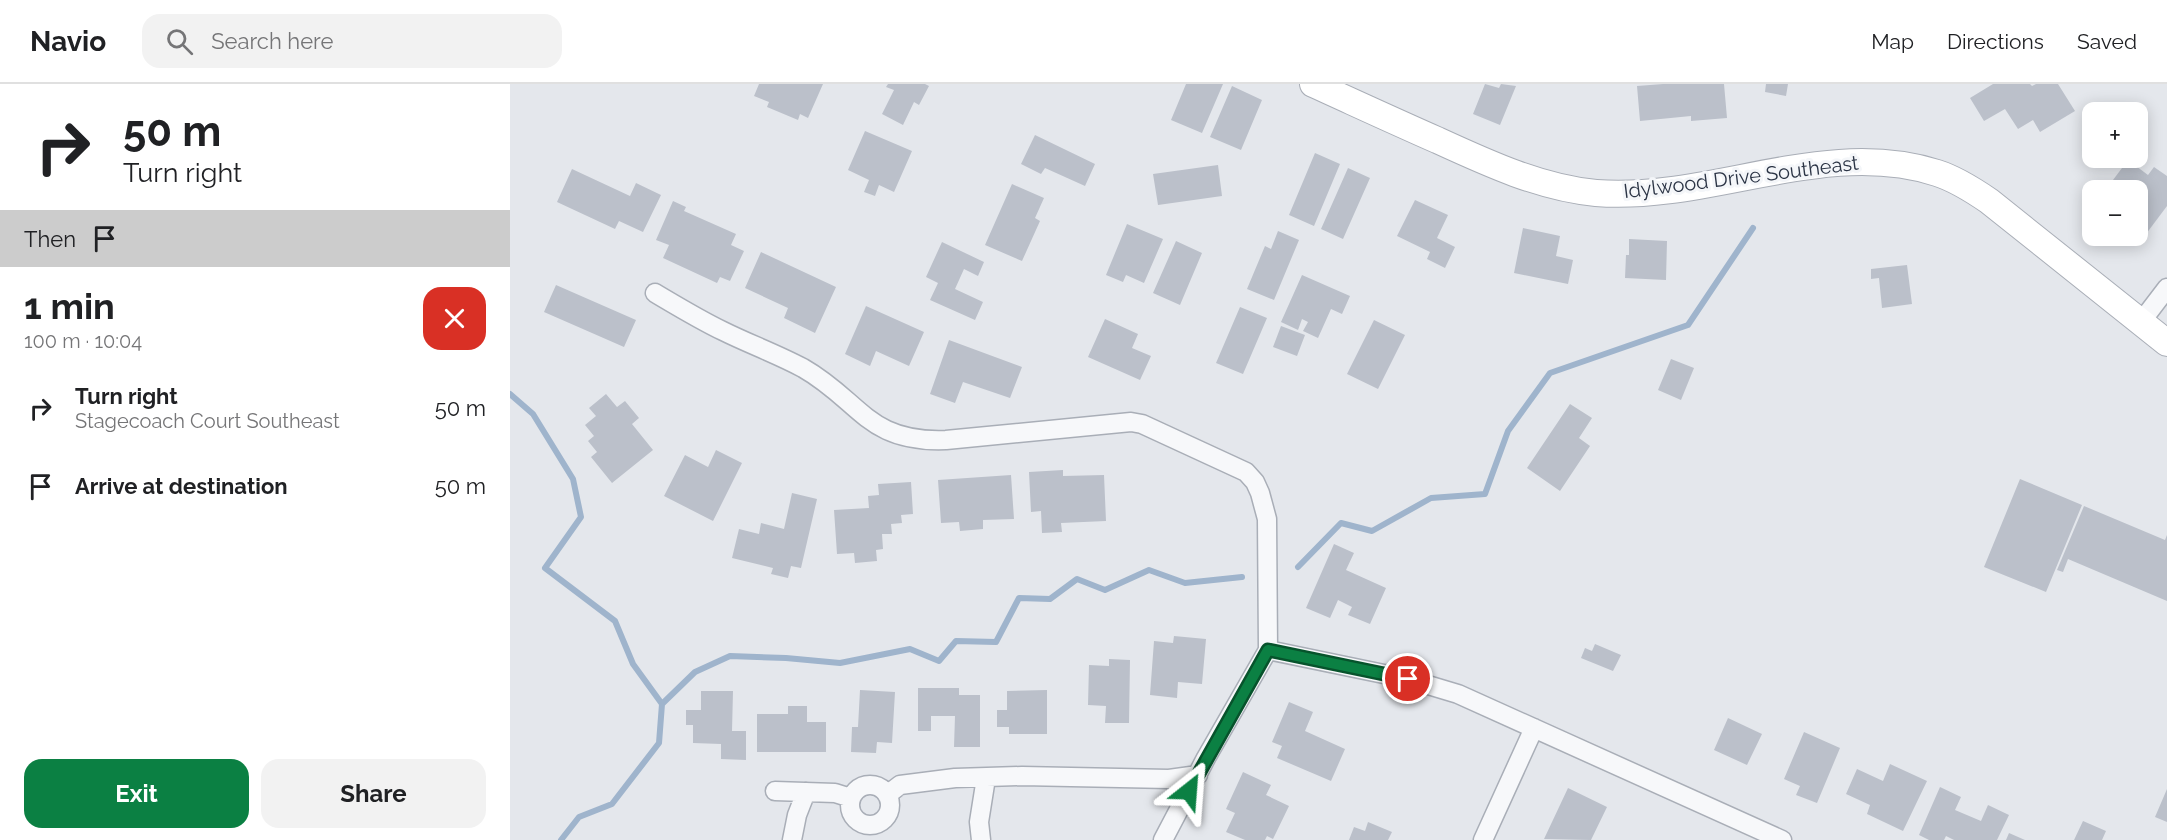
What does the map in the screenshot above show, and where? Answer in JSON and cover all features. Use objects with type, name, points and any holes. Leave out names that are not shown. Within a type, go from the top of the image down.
[{"type":"street","name":"Idylwood Drive Southeast","points":[[1313,84],[1497,166],[1558,186],[1593,193],[1646,193],[1799,168],[1868,161],[1898,163],[1940,173],[1963,184],[1989,201],[2167,343]]},
{"type":"street","points":[[2141,322],[2167,288]]},
{"type":"street","points":[[654,293],[723,331],[802,368],[818,378],[866,418],[885,430],[904,436],[924,440],[946,440],[1131,422],[1142,424],[1246,472],[1255,482],[1260,493],[1267,519],[1268,650],[1163,840]]},
{"type":"street","points":[[1268,650],[1426,684],[1484,705],[1782,840]]},
{"type":"street","points":[[1483,840],[1534,728]]},
{"type":"street","points":[[887,795],[900,785],[955,778],[1022,776],[1169,779],[1198,775]]},
{"type":"street","points":[[981,840],[979,822],[986,778]]},
{"type":"street","points":[[871,785],[883,790],[887,795],[890,801],[888,814],[884,820],[872,825],[859,822],[850,811],[851,798],[859,788],[871,785]]},
{"type":"street","points":[[775,791],[835,793],[851,798]]},
{"type":"street","points":[[792,840],[806,792]]},
{"type":"building","points":[[759,84],[823,84],[808,118],[800,114],[798,120],[767,107],[769,102],[754,96]]},
{"type":"building","points":[[888,84],[925,84],[929,86],[919,105],[914,102],[903,125],[882,114],[894,90],[886,87]]},
{"type":"building","points":[[1186,84],[1223,84],[1202,133],[1171,120]]},
{"type":"building","points":[[1485,84],[1499,88],[1501,84],[1516,86],[1500,125],[1473,114]]},
{"type":"building","points":[[1724,84],[1727,118],[1691,121],[1691,116],[1640,121],[1637,86]]},
{"type":"building","points":[[1766,84],[1788,84],[1786,96],[1765,92]]},
{"type":"building","points":[[1993,84],[2030,84],[2032,86],[2058,84],[2075,111],[2040,132],[2033,120],[2018,129],[2005,109],[1984,121],[1970,98]]},
{"type":"building","points":[[1232,86],[1262,100],[1241,150],[1210,137]]},
{"type":"building","points":[[865,131],[912,151],[894,192],[879,185],[875,196],[864,192],[869,180],[848,170]]},
{"type":"building","points":[[1035,135],[1095,164],[1085,186],[1045,168],[1041,174],[1021,164]]},
{"type":"building","points":[[1315,153],[1340,164],[1314,226],[1289,215]]},
{"type":"building","points":[[1218,165],[1222,196],[1158,205],[1153,174]]},
{"type":"building","points":[[2154,167],[2167,176],[2167,206],[2148,231],[2148,180],[2113,180],[2122,168],[2139,168],[2148,175]]},
{"type":"building","points":[[1348,168],[1370,178],[1343,239],[1321,229]]},
{"type":"building","points":[[572,169],[630,196],[636,183],[661,195],[643,232],[619,221],[615,229],[557,202]]},
{"type":"building","points":[[1012,184],[1044,198],[1035,218],[1040,221],[1022,261],[985,245]]},
{"type":"building","points":[[1415,200],[1448,215],[1437,238],[1455,247],[1445,268],[1427,259],[1430,252],[1397,236]]},
{"type":"building","points":[[673,201],[686,207],[684,211],[736,234],[731,245],[744,251],[730,281],[720,277],[717,283],[663,258],[669,245],[656,240]]},
{"type":"building","points":[[1127,224],[1163,239],[1144,283],[1126,275],[1123,282],[1106,275]]},
{"type":"building","points":[[1523,228],[1560,236],[1556,256],[1573,260],[1568,284],[1514,273]]},
{"type":"building","points":[[1278,231],[1299,240],[1274,300],[1247,289],[1265,246],[1271,249]]},
{"type":"building","points":[[1629,239],[1667,241],[1666,280],[1625,278]]},
{"type":"building","points":[[1176,241],[1202,253],[1180,305],[1153,293]]},
{"type":"building","points":[[942,242],[984,262],[978,276],[964,269],[955,289],[983,302],[975,320],[930,300],[938,283],[926,277]]},
{"type":"building","points":[[761,252],[836,287],[815,333],[784,318],[788,308],[745,288]]},
{"type":"building","points":[[1907,265],[1912,304],[1882,308],[1879,278],[1871,279],[1871,269]]},
{"type":"building","points":[[1302,275],[1350,296],[1342,314],[1331,309],[1318,338],[1303,331],[1308,322],[1302,319],[1298,330],[1281,322]]},
{"type":"building","points":[[556,285],[636,320],[624,347],[544,312]]},
{"type":"building","points":[[866,306],[924,332],[909,366],[876,351],[870,366],[845,354]]},
{"type":"building","points":[[1240,307],[1267,318],[1243,374],[1216,363]]},
{"type":"building","points":[[1105,319],[1138,334],[1132,348],[1151,356],[1140,380],[1088,357]]},
{"type":"building","points":[[1374,320],[1405,335],[1378,389],[1347,374]]},
{"type":"building","points":[[1281,326],[1305,335],[1297,356],[1273,347]]},
{"type":"building","points":[[949,340],[1022,367],[1010,398],[963,382],[955,403],[930,394]]},
{"type":"building","points":[[1671,359],[1694,368],[1681,400],[1658,390]]},
{"type":"building","points":[[606,394],[617,407],[625,401],[639,418],[632,424],[653,450],[612,483],[591,457],[597,452],[588,441],[594,436],[585,425],[596,416],[589,408]]},
{"type":"building","points":[[1570,404],[1592,418],[1579,438],[1590,446],[1560,491],[1527,468]]},
{"type":"building","points":[[716,450],[742,463],[713,521],[664,496],[685,455],[708,467]]},
{"type":"building","points":[[1063,470],[1063,476],[1104,475],[1106,521],[1061,523],[1062,532],[1042,533],[1041,511],[1031,512],[1029,472]]},
{"type":"building","points":[[1011,475],[1014,519],[983,520],[983,529],[960,531],[959,522],[941,523],[938,480]]},
{"type":"building","points":[[2020,479],[2082,505],[2046,592],[1984,567]]},
{"type":"building","points":[[911,482],[913,514],[901,515],[902,523],[891,524],[892,534],[882,534],[883,549],[876,550],[877,561],[855,563],[854,553],[837,554],[834,510],[869,508],[868,496],[879,495],[878,484]]},
{"type":"building","points":[[792,493],[817,499],[801,568],[791,566],[788,578],[771,574],[773,568],[732,558],[739,529],[759,534],[761,523],[784,529]]},
{"type":"building","points":[[2084,506],[2165,540],[2167,535],[2167,601],[2068,559],[2063,572],[2057,570]]},
{"type":"building","points":[[1334,544],[1354,553],[1346,570],[1386,588],[1370,624],[1348,615],[1352,607],[1338,600],[1330,618],[1306,608]]},
{"type":"building","points":[[1174,636],[1206,639],[1202,684],[1178,682],[1177,698],[1150,695],[1154,641],[1173,643]]},
{"type":"building","points":[[1595,644],[1621,655],[1613,671],[1581,658],[1585,648],[1592,651]]},
{"type":"building","points":[[1109,659],[1130,660],[1129,723],[1105,723],[1106,706],[1088,705],[1089,665],[1109,666]]},
{"type":"building","points":[[918,688],[959,688],[959,695],[980,695],[980,747],[954,747],[955,716],[931,716],[931,731],[918,731]]},
{"type":"building","points":[[860,690],[895,692],[892,743],[877,742],[876,753],[851,752],[852,727],[858,727]]},
{"type":"building","points":[[1047,690],[1047,734],[1009,734],[1009,727],[997,727],[997,710],[1007,710],[1007,691]]},
{"type":"building","points":[[701,691],[733,691],[732,731],[746,731],[746,760],[721,759],[721,744],[693,743],[693,725],[686,725],[686,710],[701,710]]},
{"type":"building","points":[[1289,702],[1313,712],[1305,731],[1345,749],[1331,781],[1277,758],[1282,746],[1272,742]]},
{"type":"building","points":[[788,706],[807,706],[807,722],[826,722],[826,752],[757,752],[757,714],[788,714]]},
{"type":"building","points":[[1728,718],[1762,734],[1747,765],[1714,750]]},
{"type":"building","points":[[1804,732],[1840,748],[1817,803],[1796,795],[1800,786],[1784,779]]},
{"type":"building","points":[[1890,764],[1927,781],[1903,831],[1867,814],[1870,805],[1846,794],[1857,769],[1883,781]]},
{"type":"building","points":[[1243,772],[1271,785],[1266,795],[1289,806],[1273,839],[1267,836],[1265,840],[1245,840],[1226,832],[1235,813],[1226,809]]},
{"type":"building","points":[[1940,787],[1961,797],[1955,810],[1981,821],[1988,805],[2009,815],[1997,840],[1954,840],[1946,836],[1944,840],[1929,840],[1919,835]]},
{"type":"building","points":[[1568,788],[1607,807],[1591,840],[1544,839]]},
{"type":"building","points":[[2167,789],[2167,822],[2155,817]]},
{"type":"building","points":[[2083,821],[2106,831],[2102,840],[2074,840]]},
{"type":"building","points":[[1368,822],[1392,832],[1388,840],[1349,840],[1354,827],[1365,831]]},
{"type":"building","points":[[2009,833],[2025,840],[2006,840]]},
{"type":"waterway","points":[[1298,567],[1341,523],[1372,531],[1431,498],[1485,494],[1508,431],[1550,373],[1688,325],[1753,228]]},
{"type":"waterway","points":[[510,394],[533,414],[573,479],[581,517],[545,568],[615,621],[633,664],[662,704],[659,743],[612,804],[579,817],[561,840]]},
{"type":"waterway","points":[[662,704],[695,672],[730,656],[840,663],[910,649],[939,661],[956,641],[996,642],[1019,598],[1050,599],[1077,579],[1105,590],[1149,570],[1185,583],[1242,577]]},
{"type":"route","points":[[1189,791],[1268,650],[1408,679]]}]
